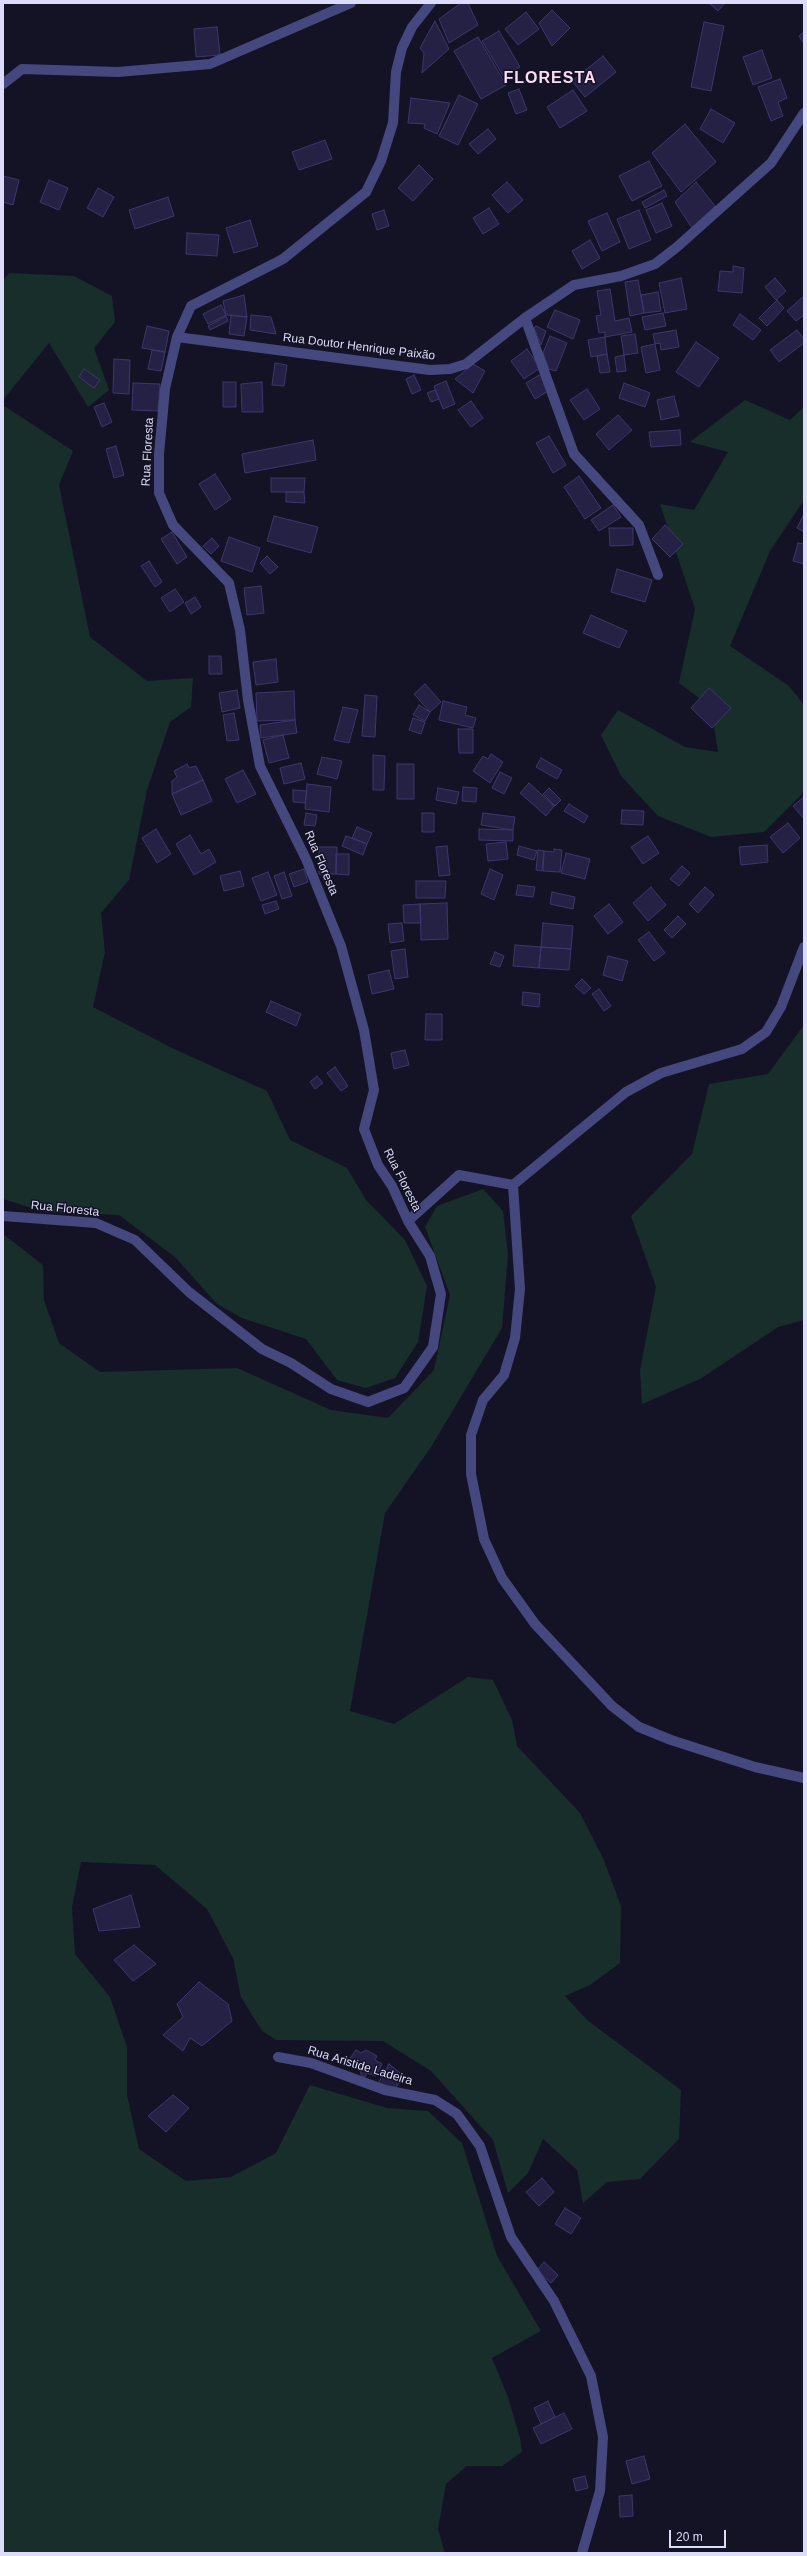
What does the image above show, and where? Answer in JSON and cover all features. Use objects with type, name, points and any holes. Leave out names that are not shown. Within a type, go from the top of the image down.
[{"type":"street","points":[[3,84],[22,69],[118,72],[210,64],[351,3]]},
{"type":"street","name":"Rua Floresta","points":[[3,1216],[96,1222],[135,1240],[189,1292],[262,1349],[291,1363],[331,1389],[368,1402],[404,1388],[433,1348],[441,1294],[430,1256],[408,1221],[392,1186],[378,1165],[364,1129],[374,1090],[364,1030],[341,946],[306,859],[260,766],[248,700],[240,630],[229,583],[173,525],[159,494],[159,454],[165,389],[177,337],[191,306],[283,259],[366,192],[381,161],[393,123],[396,72],[402,48],[412,26],[431,3]]},
{"type":"street","name":"Rua Doutor Henrique Paixão","points":[[177,337],[430,370],[450,370],[466,364],[525,318],[574,285],[621,276],[655,264],[677,247],[771,163],[804,113]]},
{"type":"street","points":[[525,318],[574,454],[639,525],[658,574]]},
{"type":"street","points":[[408,1221],[459,1175],[513,1185],[626,1092],[661,1072],[742,1049],[766,1032],[781,1007],[804,946]]},
{"type":"street","points":[[513,1185],[520,1288],[515,1338],[504,1375],[483,1400],[471,1435],[471,1474],[484,1539],[502,1578],[534,1624],[612,1706],[639,1727],[670,1740],[755,1767],[804,1778]]},
{"type":"street","name":"Rua Aristide Ladeira","points":[[278,2057],[311,2063],[385,2090],[435,2100],[457,2114],[480,2146],[511,2237],[554,2301],[591,2376],[603,2437],[600,2491],[582,2553]]},
{"type":"green space","points":[[9,273],[74,276],[112,296],[115,322],[94,348],[109,390],[88,407],[49,343],[3,400],[3,281]]},
{"type":"green space","points":[[745,400],[790,420],[804,407],[804,500],[770,551],[730,646],[789,686],[804,705],[804,790],[801,795],[764,832],[711,837],[658,816],[621,776],[601,735],[618,710],[685,747],[718,752],[711,707],[679,683],[695,609],[660,504],[694,510],[728,452],[690,442]]},
{"type":"green space","points":[[3,405],[73,451],[59,485],[90,637],[147,681],[193,678],[191,707],[170,722],[147,790],[129,880],[101,913],[105,952],[93,1007],[172,1048],[267,1091],[290,1140],[347,1168],[366,1200],[405,1240],[427,1286],[418,1342],[395,1378],[366,1388],[337,1380],[306,1339],[242,1318],[217,1304],[175,1257],[119,1215],[45,1212],[3,1199]]},
{"type":"green space","points":[[804,1025],[804,1320],[778,1327],[700,1379],[642,1404],[640,1370],[656,1287],[631,1216],[692,1154],[709,1084],[768,1074]]},
{"type":"green space","points":[[483,1189],[503,1211],[508,1254],[502,1328],[431,1447],[385,1513],[350,1711],[394,1724],[468,1677],[493,1680],[512,1720],[517,1746],[580,1813],[603,1858],[621,1906],[620,1963],[590,1985],[565,1996],[587,2020],[681,2090],[679,2139],[640,2179],[607,2182],[583,2203],[577,2170],[543,2139],[528,2173],[508,2193],[493,2140],[431,2071],[383,2041],[276,2040],[262,2031],[241,1997],[233,1958],[207,1909],[155,1865],[81,1862],[72,1907],[75,1954],[110,1997],[127,2047],[127,2095],[139,2149],[186,2181],[231,2177],[276,2153],[310,2085],[387,2108],[428,2111],[462,2143],[497,2256],[541,2331],[492,2358],[508,2397],[520,2438],[522,2452],[502,2466],[467,2466],[446,2484],[438,2529],[445,2553],[3,2553],[3,1234],[43,1265],[44,1300],[59,1343],[100,1372],[237,1368],[331,1410],[388,1418],[434,1370],[450,1295],[425,1227],[437,1206]]},
{"type":"building","points":[[461,3],[468,3],[478,25],[449,43],[439,19]]},
{"type":"building","points":[[709,3],[725,3],[718,11]]},
{"type":"building","points":[[552,10],[570,28],[552,46],[539,23]]},
{"type":"building","points":[[526,12],[539,29],[518,45],[505,29]]},
{"type":"building","points":[[435,21],[449,49],[422,73],[424,53],[420,48]]},
{"type":"building","points":[[704,22],[724,26],[711,91],[691,87]]},
{"type":"building","points":[[217,27],[220,55],[196,57],[194,29]]},
{"type":"building","points":[[499,31],[520,67],[504,77],[482,41]]},
{"type":"building","points":[[804,32],[804,44],[799,36]]},
{"type":"building","points":[[478,37],[506,85],[481,99],[454,51]]},
{"type":"building","points":[[762,50],[772,78],[753,85],[743,57]]},
{"type":"building","points":[[603,56],[616,72],[585,97],[572,81]]},
{"type":"building","points":[[780,79],[787,98],[778,102],[783,116],[771,121],[758,87]]},
{"type":"building","points":[[519,89],[527,110],[516,114],[508,93]]},
{"type":"building","points":[[573,90],[587,111],[560,128],[547,107]]},
{"type":"building","points":[[459,95],[478,104],[458,145],[439,136]]},
{"type":"building","points":[[411,98],[450,103],[437,134],[424,128],[425,124],[408,123]]},
{"type":"building","points":[[711,109],[735,123],[723,143],[700,129]]},
{"type":"building","points":[[685,124],[716,162],[681,192],[652,153]]},
{"type":"building","points":[[488,129],[496,139],[478,154],[469,144]]},
{"type":"building","points":[[325,140],[332,159],[299,170],[292,152]]},
{"type":"building","points":[[649,161],[662,186],[632,201],[619,176]]},
{"type":"building","points":[[419,165],[433,179],[413,201],[398,188]]},
{"type":"building","points":[[3,176],[19,180],[13,205],[3,202]]},
{"type":"building","points":[[49,180],[68,188],[59,210],[40,202]]},
{"type":"building","points":[[507,182],[523,200],[508,213],[492,195]]},
{"type":"building","points":[[696,182],[715,206],[692,228],[675,202]]},
{"type":"building","points":[[98,188],[114,197],[103,217],[87,208]]},
{"type":"building","points":[[664,190],[667,196],[645,208],[642,202]]},
{"type":"building","points":[[168,197],[174,216],[135,229],[129,210]]},
{"type":"building","points":[[662,203],[672,226],[656,233],[646,210]]},
{"type":"building","points":[[489,208],[499,224],[483,234],[473,218]]},
{"type":"building","points":[[384,210],[389,226],[377,230],[372,214]]},
{"type":"building","points":[[639,210],[651,240],[629,249],[617,219]]},
{"type":"building","points":[[607,213],[620,242],[602,251],[588,221]]},
{"type":"building","points":[[250,220],[258,246],[234,253],[226,228]]},
{"type":"building","points":[[187,233],[219,235],[217,256],[186,254]]},
{"type":"building","points":[[590,240],[600,258],[582,269],[572,251]]},
{"type":"building","points":[[733,266],[744,268],[742,293],[718,291],[720,271],[733,272]]},
{"type":"building","points":[[681,278],[687,309],[665,313],[659,283]]},
{"type":"building","points":[[775,278],[786,291],[776,300],[765,287]]},
{"type":"building","points":[[638,280],[644,313],[630,316],[625,282]]},
{"type":"building","points":[[610,289],[615,321],[629,318],[632,332],[605,337],[605,332],[599,333],[596,316],[601,315],[597,291]]},
{"type":"building","points":[[658,292],[661,311],[644,313],[641,295]]},
{"type":"building","points":[[244,295],[247,317],[226,315],[223,301]]},
{"type":"building","points":[[804,296],[804,315],[796,321],[787,311]]},
{"type":"building","points":[[777,300],[784,308],[767,326],[759,318]]},
{"type":"building","points":[[221,305],[226,315],[208,324],[203,314]]},
{"type":"building","points":[[555,310],[580,320],[573,339],[547,327]]},
{"type":"building","points":[[663,313],[666,326],[645,330],[642,317]]},
{"type":"building","points":[[740,314],[761,330],[753,340],[733,325]]},
{"type":"building","points":[[231,315],[247,317],[244,336],[229,334]]},
{"type":"building","points":[[251,315],[271,317],[276,334],[250,330]]},
{"type":"building","points":[[226,316],[228,321],[210,330],[208,326]]},
{"type":"building","points":[[147,326],[169,331],[165,352],[142,348]]},
{"type":"building","points":[[536,326],[546,331],[541,345],[534,328]]},
{"type":"building","points":[[676,330],[679,347],[661,350],[660,343],[655,344],[653,334]]},
{"type":"building","points":[[797,330],[804,339],[804,343],[779,362],[770,350]]},
{"type":"building","points":[[635,334],[638,353],[624,355],[621,336]]},
{"type":"building","points":[[550,336],[567,343],[556,371],[549,369],[543,353]]},
{"type":"building","points":[[605,337],[607,354],[591,357],[588,340]]},
{"type":"building","points":[[696,342],[719,358],[699,387],[676,372]]},
{"type":"building","points":[[655,344],[660,370],[646,373],[641,347]]},
{"type":"building","points":[[527,349],[540,368],[524,379],[511,361]]},
{"type":"building","points":[[152,350],[165,352],[161,371],[148,369]]},
{"type":"building","points":[[607,354],[610,372],[600,373],[597,356]]},
{"type":"building","points":[[624,355],[626,371],[617,372],[615,357]]},
{"type":"building","points":[[114,359],[130,360],[129,394],[113,393]]},
{"type":"building","points":[[275,363],[287,365],[284,386],[272,385]]},
{"type":"building","points":[[473,364],[485,371],[473,393],[455,379]]},
{"type":"building","points":[[84,369],[100,380],[94,388],[79,377]]},
{"type":"building","points":[[541,374],[550,390],[535,399],[526,383]]},
{"type":"building","points":[[414,375],[421,390],[412,394],[406,379]]},
{"type":"building","points":[[446,381],[455,404],[443,409],[434,386]]},
{"type":"building","points":[[223,382],[236,382],[236,407],[223,407]]},
{"type":"building","points":[[262,382],[263,412],[242,412],[241,384]]},
{"type":"building","points":[[133,383],[160,384],[158,411],[132,410]]},
{"type":"building","points":[[624,383],[650,393],[645,407],[619,398]]},
{"type":"building","points":[[587,389],[600,409],[584,420],[570,400]]},
{"type":"building","points":[[435,390],[439,399],[431,402],[427,393]]},
{"type":"building","points":[[674,396],[679,416],[661,420],[657,400]]},
{"type":"building","points":[[471,401],[483,418],[471,427],[458,410]]},
{"type":"building","points":[[104,403],[112,422],[102,427],[94,407]]},
{"type":"building","points":[[618,415],[632,430],[609,450],[596,434]]},
{"type":"building","points":[[680,430],[681,445],[651,447],[649,432]]},
{"type":"building","points":[[549,436],[566,465],[553,473],[536,443]]},
{"type":"building","points":[[313,440],[316,460],[245,473],[242,454]]},
{"type":"building","points":[[116,446],[124,475],[114,478],[106,449]]},
{"type":"building","points":[[215,474],[231,499],[215,510],[199,484]]},
{"type":"building","points":[[579,476],[601,508],[585,519],[564,487]]},
{"type":"building","points":[[271,478],[305,478],[304,492],[271,492]]},
{"type":"building","points":[[286,492],[304,492],[305,503],[286,502]]},
{"type":"building","points":[[613,505],[621,517],[599,531],[591,520]]},
{"type":"building","points":[[804,514],[804,532],[797,528]]},
{"type":"building","points":[[274,516],[318,527],[311,553],[267,541]]},
{"type":"building","points":[[665,525],[683,544],[670,557],[652,539]]},
{"type":"building","points":[[609,528],[633,528],[633,545],[610,546]]},
{"type":"building","points":[[172,532],[187,557],[177,564],[161,539]]},
{"type":"building","points":[[229,537],[260,548],[252,572],[221,561]]},
{"type":"building","points":[[212,538],[219,546],[211,554],[203,546]]},
{"type":"building","points":[[798,543],[804,544],[804,564],[793,561]]},
{"type":"building","points":[[267,556],[278,567],[270,574],[260,563]]},
{"type":"building","points":[[149,561],[162,582],[155,587],[141,566]]},
{"type":"building","points":[[617,569],[652,580],[645,602],[611,592]]},
{"type":"building","points":[[261,586],[264,613],[247,615],[244,588]]},
{"type":"building","points":[[175,589],[184,602],[170,612],[161,598]]},
{"type":"building","points":[[195,597],[201,607],[191,614],[185,603]]},
{"type":"building","points":[[591,615],[627,631],[619,648],[583,633]]},
{"type":"building","points":[[209,656],[221,656],[222,674],[209,674]]},
{"type":"building","points":[[276,659],[278,682],[256,685],[253,662]]},
{"type":"building","points":[[425,684],[441,702],[430,712],[414,694]]},
{"type":"building","points":[[709,688],[731,708],[712,728],[691,708]]},
{"type":"building","points":[[237,690],[240,708],[222,712],[219,693]]},
{"type":"building","points":[[294,691],[295,720],[257,721],[256,693]]},
{"type":"building","points":[[365,695],[377,696],[375,737],[362,736]]},
{"type":"building","points":[[443,701],[467,707],[465,715],[476,718],[473,728],[439,720]]},
{"type":"building","points":[[419,705],[430,712],[425,721],[413,715]]},
{"type":"building","points":[[343,707],[358,710],[349,743],[334,740]]},
{"type":"building","points":[[234,713],[239,740],[227,741],[223,715]]},
{"type":"building","points":[[413,718],[425,722],[421,734],[409,730]]},
{"type":"building","points":[[295,720],[297,733],[261,738],[260,725]]},
{"type":"building","points":[[458,729],[473,729],[473,753],[459,753]]},
{"type":"building","points":[[283,735],[289,758],[269,763],[263,740]]},
{"type":"building","points":[[491,754],[503,762],[490,783],[473,771],[483,756],[488,759]]},
{"type":"building","points":[[373,755],[385,756],[384,790],[373,790]]},
{"type":"building","points":[[322,757],[342,761],[337,779],[317,774]]},
{"type":"building","points":[[541,758],[562,770],[557,779],[536,767]]},
{"type":"building","points":[[301,763],[305,779],[284,784],[280,768]]},
{"type":"building","points":[[187,764],[189,768],[196,766],[203,780],[172,794],[172,781],[177,777],[174,771]]},
{"type":"building","points":[[397,764],[414,764],[414,799],[397,799]]},
{"type":"building","points":[[243,770],[256,794],[237,803],[225,779]]},
{"type":"building","points":[[500,772],[512,778],[504,794],[492,788]]},
{"type":"building","points":[[203,780],[212,801],[181,815],[172,794]]},
{"type":"building","points":[[529,783],[554,806],[546,816],[520,793]]},
{"type":"building","points":[[307,784],[331,787],[329,812],[305,809]]},
{"type":"building","points":[[463,787],[477,788],[476,802],[462,801]]},
{"type":"building","points":[[438,788],[459,792],[456,804],[436,800]]},
{"type":"building","points":[[549,788],[561,800],[555,806],[543,794]]},
{"type":"building","points":[[293,790],[307,791],[305,803],[293,802]]},
{"type":"building","points":[[804,797],[804,819],[793,806]]},
{"type":"building","points":[[569,804],[588,816],[584,823],[564,811]]},
{"type":"building","points":[[622,810],[644,811],[643,825],[621,824]]},
{"type":"building","points":[[306,813],[317,815],[315,826],[304,825]]},
{"type":"building","points":[[422,813],[434,813],[434,832],[422,832]]},
{"type":"building","points":[[483,813],[515,817],[513,830],[481,825]]},
{"type":"building","points":[[788,823],[800,838],[783,853],[770,837]]},
{"type":"building","points":[[357,827],[372,833],[367,844],[352,838]]},
{"type":"building","points":[[156,829],[171,854],[157,863],[142,838]]},
{"type":"building","points":[[479,829],[513,830],[513,841],[479,840]]},
{"type":"building","points":[[190,835],[201,854],[209,849],[216,862],[194,875],[176,844]]},
{"type":"building","points":[[346,836],[367,844],[363,855],[342,846]]},
{"type":"building","points":[[648,836],[659,853],[643,864],[631,847]]},
{"type":"building","points":[[506,842],[508,859],[488,861],[486,844]]},
{"type":"building","points":[[767,845],[768,862],[741,865],[739,847]]},
{"type":"building","points":[[447,846],[450,875],[439,876],[436,847]]},
{"type":"building","points":[[519,846],[537,851],[534,860],[517,855]]},
{"type":"building","points":[[319,847],[337,847],[336,874],[319,874]]},
{"type":"building","points":[[554,849],[562,850],[560,872],[543,871],[544,851],[554,852]]},
{"type":"building","points":[[538,850],[544,851],[542,871],[536,870]]},
{"type":"building","points":[[566,853],[590,859],[585,879],[561,873]]},
{"type":"building","points":[[336,854],[349,854],[349,875],[336,874]]},
{"type":"building","points":[[682,866],[690,873],[679,886],[670,879]]},
{"type":"building","points":[[304,869],[308,882],[294,887],[289,874]]},
{"type":"building","points":[[490,869],[503,875],[494,900],[481,894]]},
{"type":"building","points":[[240,871],[244,886],[224,891],[220,876]]},
{"type":"building","points":[[268,872],[277,895],[261,901],[252,878]]},
{"type":"building","points":[[284,872],[292,896],[282,899],[274,876]]},
{"type":"building","points":[[416,881],[446,881],[445,898],[416,898]]},
{"type":"building","points":[[518,885],[535,887],[533,897],[516,895]]},
{"type":"building","points":[[651,887],[666,905],[648,921],[633,903]]},
{"type":"building","points":[[705,887],[714,895],[698,913],[689,904]]},
{"type":"building","points":[[552,892],[575,897],[573,909],[550,904]]},
{"type":"building","points":[[276,901],[279,909],[265,914],[262,905]]},
{"type":"building","points":[[447,903],[448,939],[421,940],[420,904]]},
{"type":"building","points":[[420,904],[421,923],[404,923],[403,905]]},
{"type":"building","points":[[609,904],[623,922],[608,934],[594,916]]},
{"type":"building","points":[[678,916],[686,924],[672,938],[664,930]]},
{"type":"building","points":[[402,923],[404,941],[390,943],[388,924]]},
{"type":"building","points":[[543,923],[573,926],[571,949],[541,947]]},
{"type":"building","points":[[649,932],[665,953],[654,961],[638,940]]},
{"type":"building","points":[[515,945],[541,947],[539,968],[513,966]]},
{"type":"building","points":[[541,947],[571,949],[569,970],[539,968]]},
{"type":"building","points":[[405,949],[408,977],[395,979],[391,951]]},
{"type":"building","points":[[495,952],[504,956],[500,967],[490,964]]},
{"type":"building","points":[[608,956],[628,961],[622,981],[603,975]]},
{"type":"building","points":[[389,970],[394,989],[372,994],[368,975]]},
{"type":"building","points":[[582,979],[591,988],[584,994],[575,986]]},
{"type":"building","points":[[599,989],[611,1006],[604,1011],[592,994]]},
{"type":"building","points":[[523,992],[540,994],[539,1007],[522,1005]]},
{"type":"building","points":[[271,1001],[301,1014],[296,1026],[266,1012]]},
{"type":"building","points":[[426,1014],[442,1014],[442,1040],[425,1040]]},
{"type":"building","points":[[405,1050],[409,1065],[394,1069],[391,1053]]},
{"type":"building","points":[[335,1067],[348,1086],[341,1091],[327,1073]]},
{"type":"building","points":[[317,1076],[323,1083],[315,1089],[310,1082]]},
{"type":"building","points":[[131,1895],[140,1927],[99,1931],[93,1909]]},
{"type":"building","points":[[134,1945],[156,1964],[133,1981],[114,1960]]},
{"type":"building","points":[[199,1982],[228,2004],[232,2021],[202,2046],[190,2038],[183,2051],[163,2035],[183,2017],[177,2004]]},
{"type":"building","points":[[356,2050],[361,2053],[366,2050],[377,2056],[375,2060],[382,2064],[376,2076],[367,2073],[365,2077],[361,2075],[361,2071],[346,2064]]},
{"type":"building","points":[[389,2064],[404,2076],[394,2090],[378,2083]]},
{"type":"building","points":[[173,2095],[189,2108],[166,2132],[148,2116]]},
{"type":"building","points":[[542,2178],[554,2192],[539,2206],[526,2192]]},
{"type":"building","points":[[565,2208],[581,2218],[571,2234],[555,2224]]},
{"type":"building","points":[[544,2262],[558,2275],[551,2283],[537,2270]]},
{"type":"building","points":[[548,2401],[555,2417],[541,2424],[534,2408]]},
{"type":"building","points":[[564,2413],[572,2429],[541,2444],[533,2428]]},
{"type":"building","points":[[644,2456],[650,2479],[632,2484],[626,2461]]},
{"type":"building","points":[[585,2476],[588,2488],[576,2491],[573,2479]]},
{"type":"building","points":[[632,2495],[633,2516],[620,2517],[619,2496]]},
{"type":"district","name":"FLORESTA","points":[[550,79]]}]
